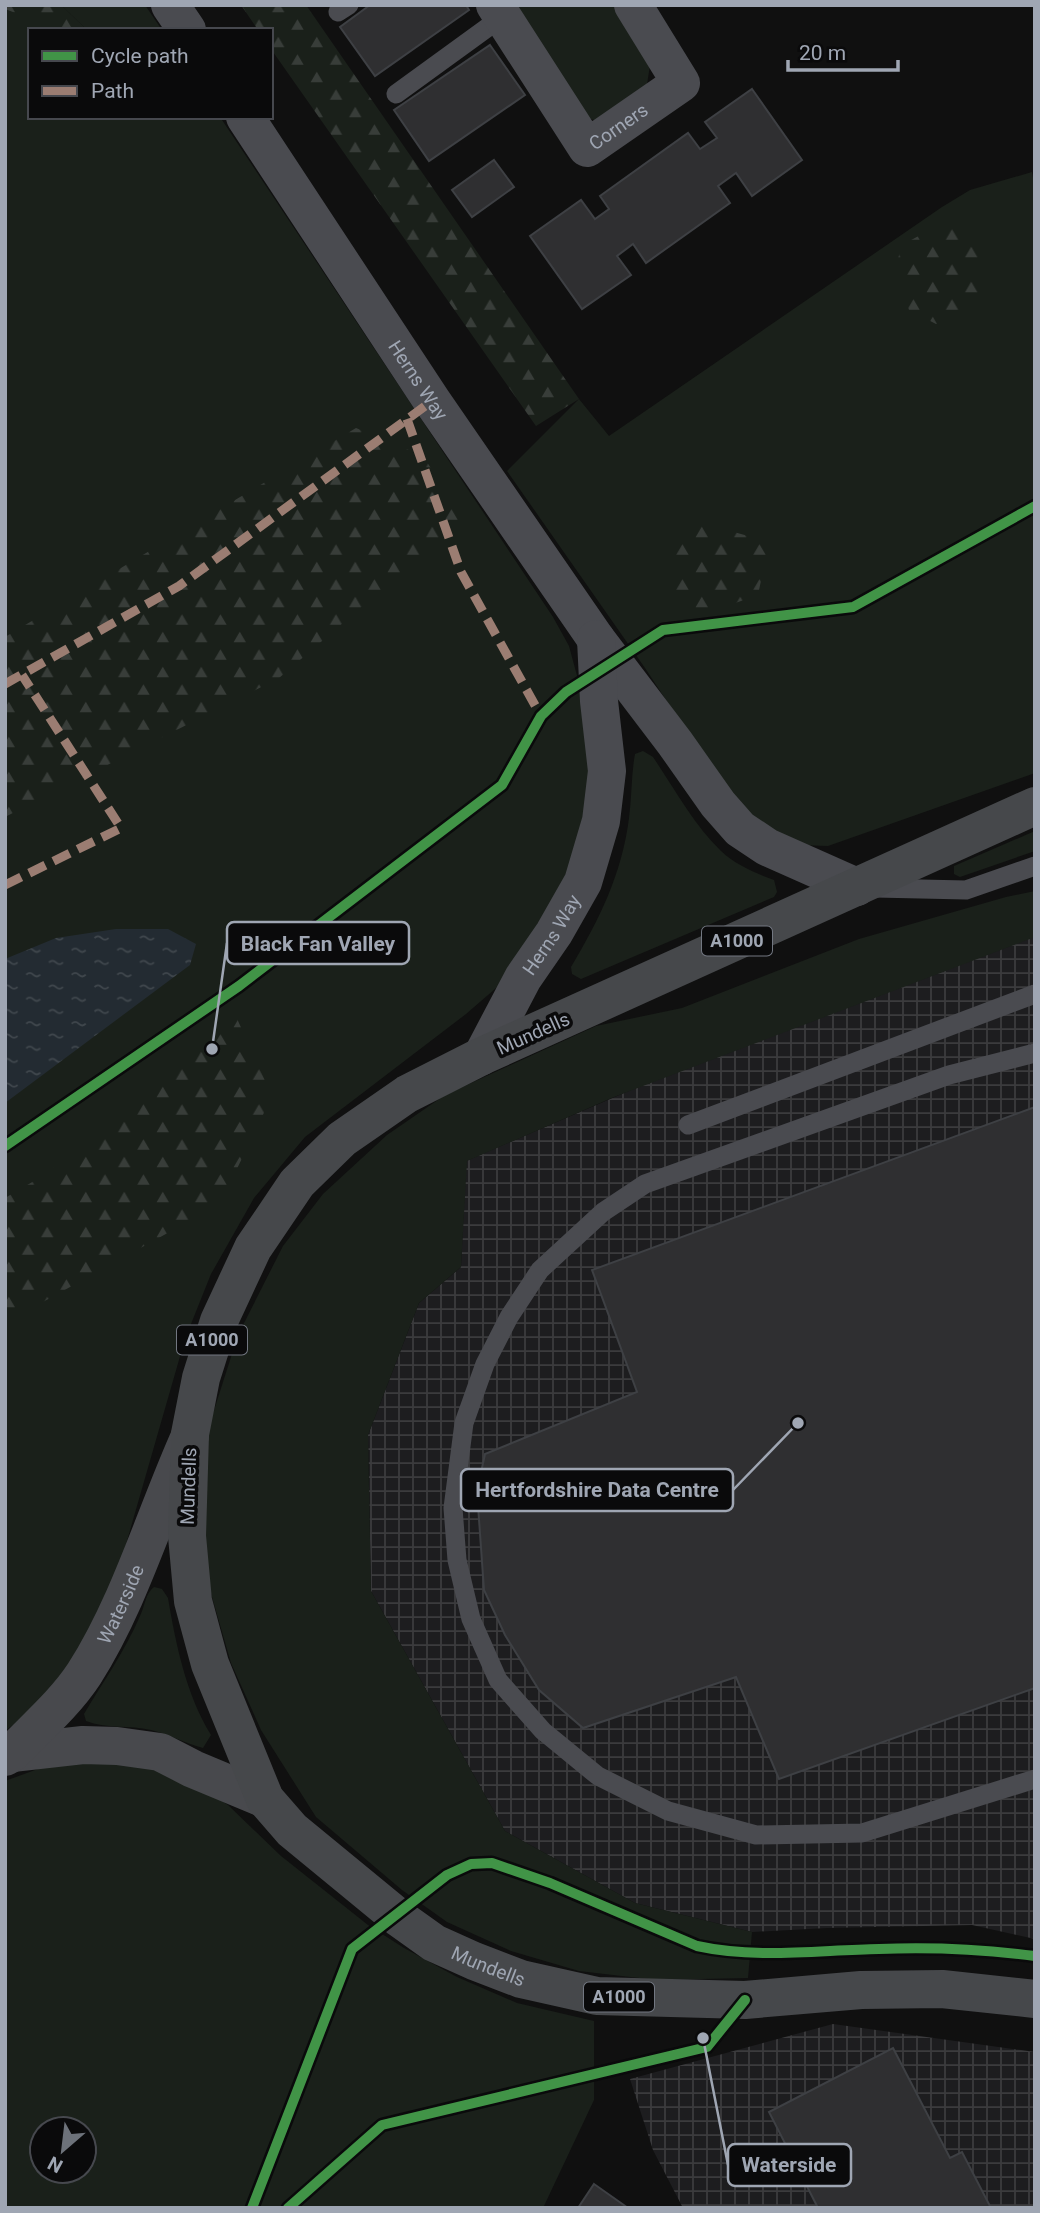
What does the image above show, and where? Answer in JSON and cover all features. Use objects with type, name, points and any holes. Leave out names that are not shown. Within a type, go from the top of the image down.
[{"type":"main road","name":"Mundells","points":[[1035,806],[482,1056],[407,1094],[342,1139],[298,1183],[253,1248],[219,1321],[201,1378],[190,1434],[187,1536],[193,1601],[210,1664],[265,1799],[292,1830],[390,1910],[434,1942],[521,1979],[597,1997],[745,2000],[861,1990],[942,1989],[1035,1999]]},
{"type":"main road","name":"Waterside","points":[[9,1755],[64,1699],[83,1675],[106,1635],[190,1434]]},
{"type":"main road","name":"Waterside","points":[[9,1755],[83,1745],[160,1752],[265,1799]]},
{"type":"street","points":[[170,5],[186,28]]},
{"type":"street","name":"Corners","points":[[498,11],[587,148],[681,83],[633,5]]},
{"type":"street","name":"Herns Way","points":[[245,119],[432,401],[596,639],[718,804],[740,829],[767,847],[857,887]]},
{"type":"street","name":"Herns Way","points":[[482,1056],[523,978],[554,933],[583,882],[601,821],[607,771],[599,701],[596,639]]},
{"type":"lane","points":[[396,94],[498,11]]},
{"type":"lane","points":[[857,887],[966,890],[1035,866]]},
{"type":"lane","points":[[688,1125],[1035,994]]},
{"type":"lane","points":[[1035,1053],[949,1075],[645,1184],[603,1212],[540,1270],[509,1317],[485,1364],[464,1423],[453,1508],[457,1560],[471,1619],[498,1680],[543,1731],[598,1776],[668,1811],[756,1835],[862,1833],[1035,1779]]},
{"type":"shaded area","points":[[1035,916],[1035,1939],[972,1925],[752,1932],[635,1903],[505,1831],[371,1591],[368,1435],[419,1303],[461,1267],[466,1161]]},
{"type":"shaded area","points":[[833,2024],[1035,2052],[1035,2208],[683,2208],[653,2150],[630,2079]]},
{"type":"green space","points":[[5,5],[61,5],[85,28],[56,28],[5,9]]},
{"type":"green space","points":[[61,5],[145,5],[161,28],[85,28]]},
{"type":"green space","points":[[241,5],[306,5],[579,399],[536,426],[273,52],[273,28],[257,28]]},
{"type":"green space","points":[[507,5],[613,5],[650,65],[646,91],[600,122],[579,115]]},
{"type":"green space","points":[[5,7],[58,28],[28,28],[28,119],[221,119],[553,617],[569,646],[583,698],[591,752],[588,818],[567,883],[510,976],[466,1014],[305,1137],[254,1198],[211,1274],[185,1339],[114,1586],[96,1629],[45,1701],[5,1731]]},
{"type":"green space","points":[[1032,172],[1035,189],[1035,773],[828,846],[798,845],[737,808],[645,668],[507,471],[579,399],[609,436],[942,207],[970,190]]},
{"type":"green space","points":[[948,220],[979,244],[984,285],[975,310],[936,324],[909,310],[895,269],[902,245]]},
{"type":"green space","points":[[356,428],[423,456],[464,519],[279,678],[5,817],[5,637]]},
{"type":"green space","points":[[702,523],[769,542],[758,595],[707,613],[668,596],[673,542]]},
{"type":"green space","points":[[643,751],[653,757],[711,841],[739,864],[774,880],[777,892],[774,897],[581,979],[572,974],[571,967],[600,914],[615,877],[626,839],[635,754]]},
{"type":"green space","points":[[1035,831],[1035,851],[960,877],[954,874],[954,866]]},
{"type":"green space","points":[[1035,891],[1035,937],[614,1097],[467,1161],[461,1267],[419,1303],[368,1435],[371,1591],[505,1831],[635,1903],[752,1932],[748,1978],[656,1980],[579,1971],[511,1951],[447,1922],[402,1890],[316,1817],[261,1730],[231,1663],[210,1590],[202,1507],[209,1426],[238,1335],[283,1246],[323,1194],[387,1135],[445,1095],[596,1026],[682,1008],[859,939]]},
{"type":"green space","points":[[234,1012],[272,1096],[220,1204],[5,1323],[5,1198],[46,1174]]},
{"type":"green space","points":[[154,1587],[162,1589],[168,1598],[189,1686],[211,1735],[203,1748],[151,1730],[86,1721],[84,1714],[128,1642]]},
{"type":"green space","points":[[57,1762],[152,1764],[193,1782],[228,1805],[281,1856],[368,1925],[404,1948],[457,1977],[517,2003],[594,2021],[594,2100],[543,2208],[5,2208],[5,1781]]},
{"type":"water","points":[[116,929],[168,929],[196,944],[190,965],[5,1103],[5,959],[56,938]]},
{"type":"building","points":[[370,5],[466,5],[469,10],[375,76],[340,27]]},
{"type":"building","points":[[490,45],[525,95],[429,161],[394,110]]},
{"type":"building","points":[[752,89],[802,160],[752,196],[736,173],[718,186],[730,203],[646,263],[633,244],[617,256],[631,275],[582,309],[530,236],[581,200],[595,219],[609,209],[600,196],[688,133],[700,149],[717,138],[705,122]]},
{"type":"building","points":[[494,160],[514,187],[472,217],[452,190]]},
{"type":"building","points":[[1035,1107],[1035,1688],[779,1779],[736,1677],[583,1728],[539,1690],[505,1635],[484,1590],[477,1491],[485,1454],[637,1392],[592,1270]]},
{"type":"building","points":[[893,2048],[950,2158],[962,2152],[991,2208],[818,2208],[769,2112]]},
{"type":"building","points":[[594,2184],[628,2208],[578,2208]]},
{"type":"marked path","points":[[5,684],[179,586],[432,401]]},
{"type":"marked path","points":[[407,419],[461,572],[541,716]]},
{"type":"marked path","points":[[5,885],[121,828],[22,675]]},
{"type":"cycle path","points":[[5,1146],[239,986],[502,785],[541,716],[566,692],[663,630],[853,607],[1035,506]]},
{"type":"cycle path","points":[[252,2208],[352,1949],[447,1875],[471,1864],[492,1863],[550,1883],[697,1946],[719,1950],[787,1953],[938,1948],[1035,1956]]},
{"type":"cycle path","points":[[288,2208],[382,2125],[707,2047],[745,2000]]},
{"type":"place","name":"Black Fan Valley","points":[[212,1049]]},
{"type":"place","name":"Hertfordshire Data Centre","points":[[798,1423]]},
{"type":"place","name":"Waterside","points":[[703,2038]]}]
